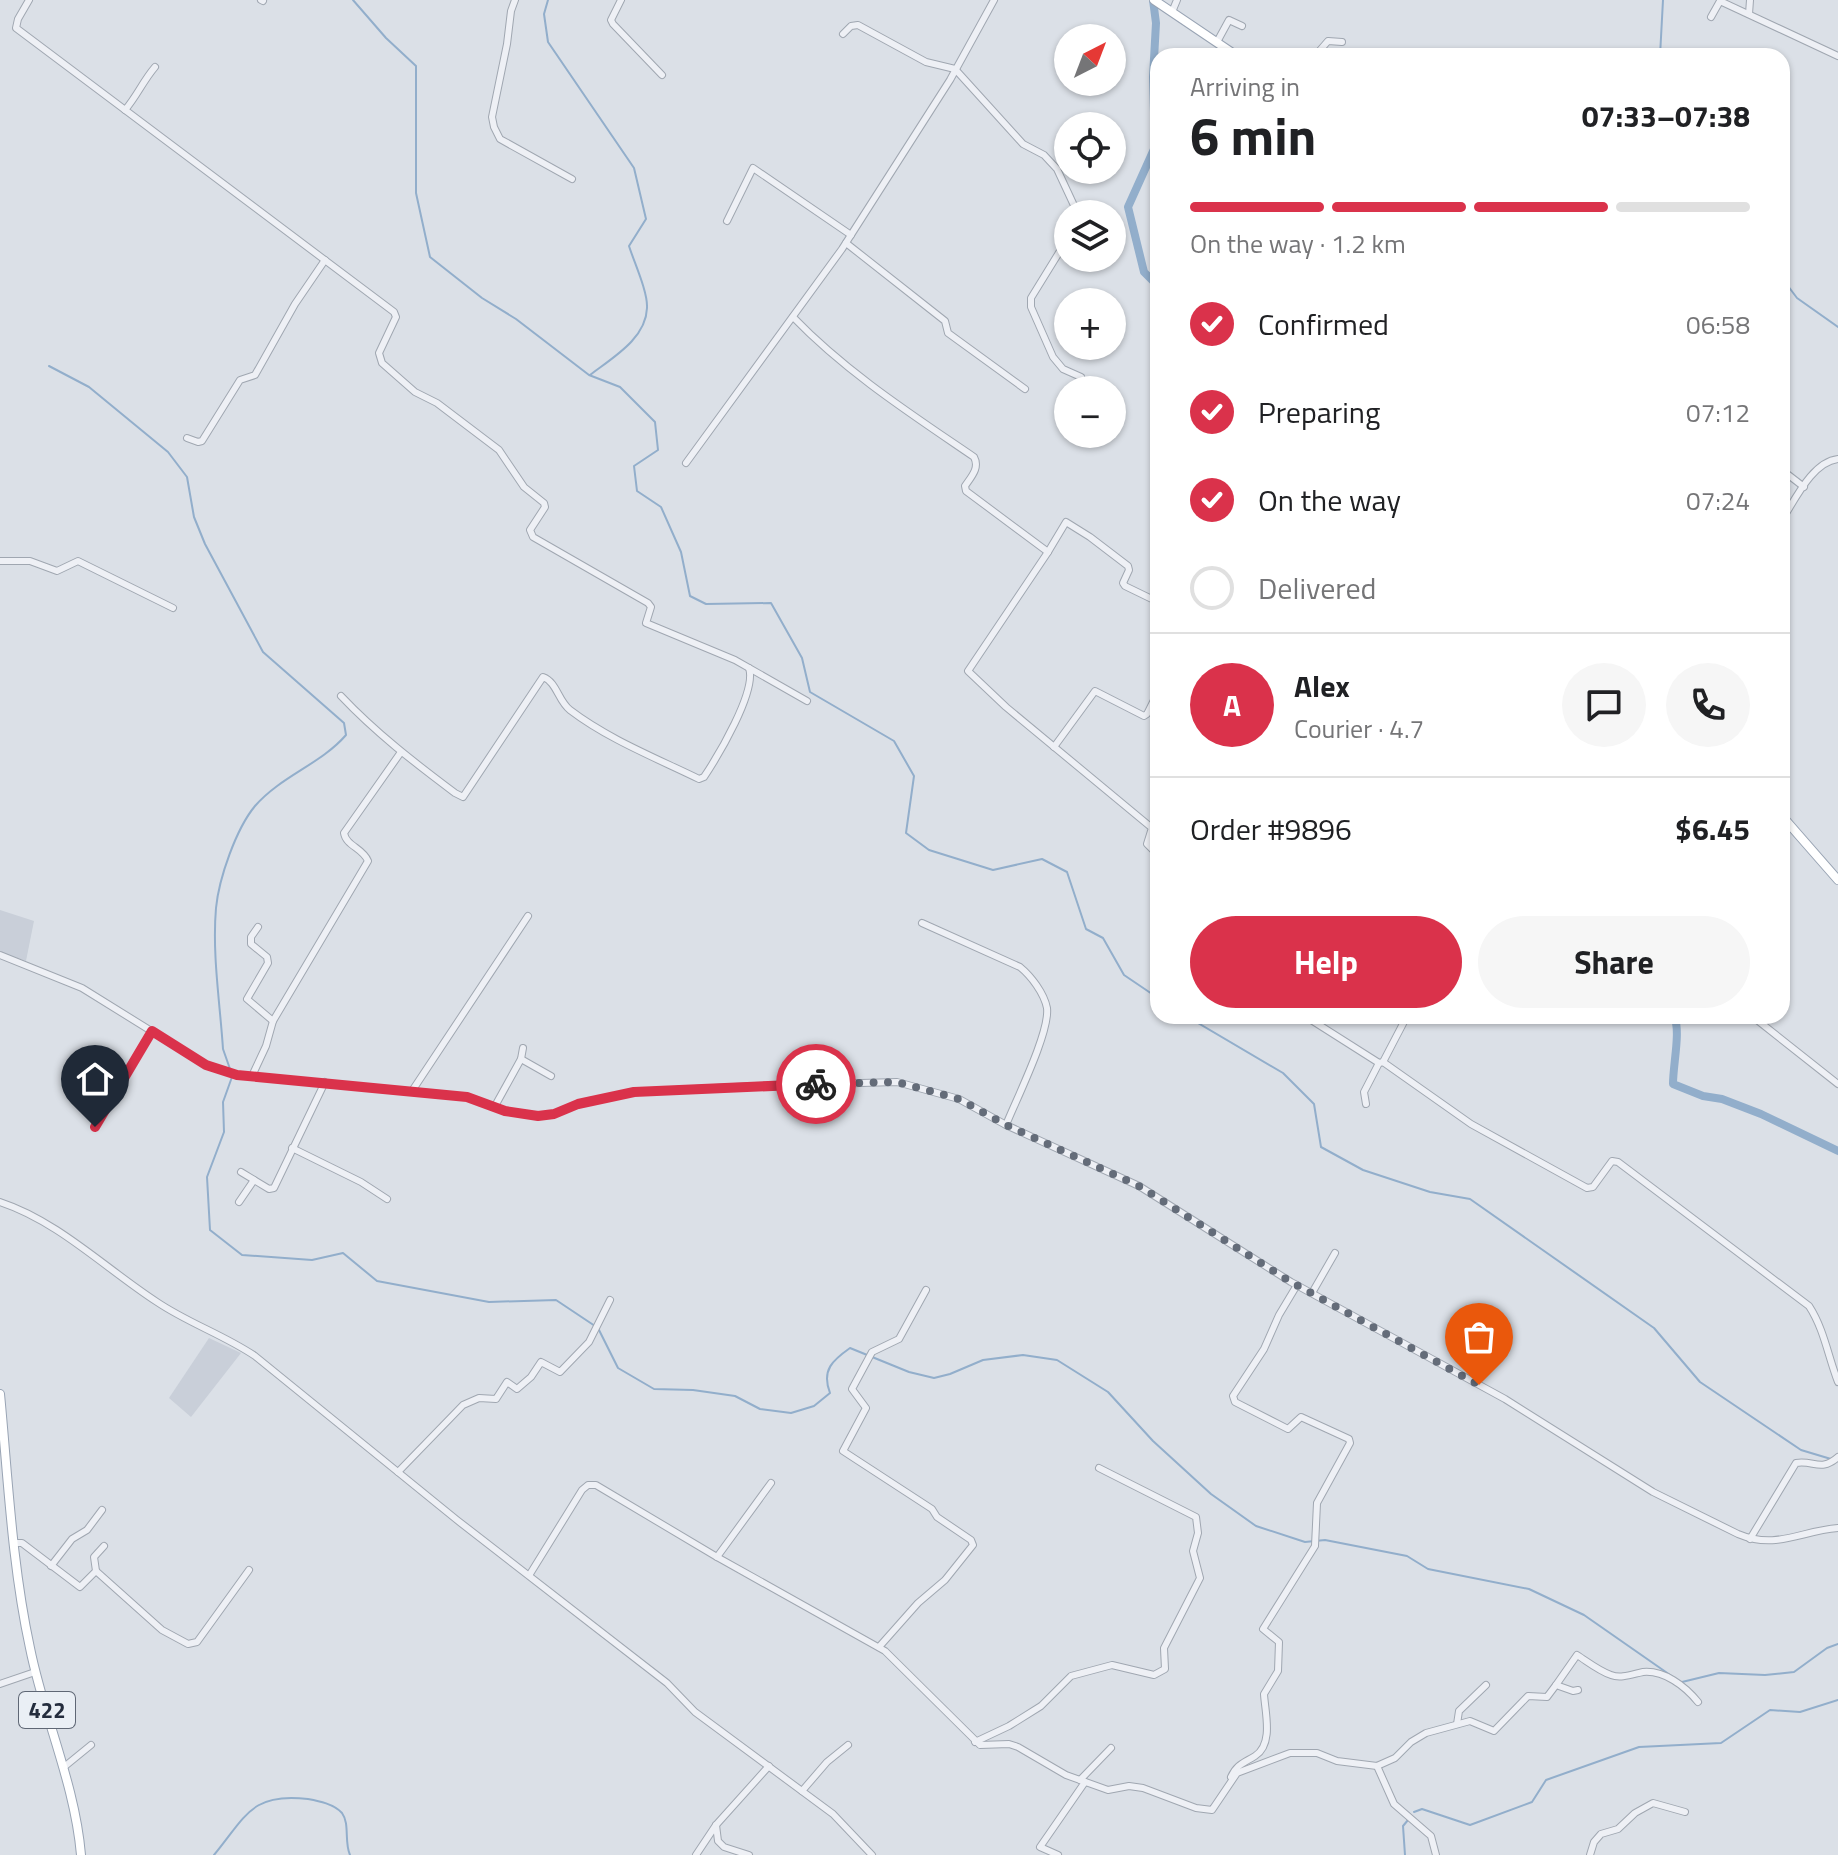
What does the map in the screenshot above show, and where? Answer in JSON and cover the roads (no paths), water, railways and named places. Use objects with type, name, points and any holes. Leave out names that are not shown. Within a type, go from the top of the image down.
[{"type":"main road","points":[[1155,0],[1226,48]]},
{"type":"main road","points":[[1790,825],[1838,879]]},
{"type":"main road","name":"422","points":[[0,1394],[24,1616],[35,1672],[77,1819],[81,1855]]},
{"type":"street","points":[[29,0],[16,28],[396,317],[379,353],[382,363],[415,392],[437,403],[499,450],[524,487],[544,503],[545,507],[530,530],[533,537],[648,603],[651,607],[646,623],[749,668],[807,701]]},
{"type":"street","points":[[515,0],[492,117],[494,127],[500,139],[572,179]]},
{"type":"street","points":[[621,0],[611,20],[613,24],[662,75]]},
{"type":"street","points":[[686,463],[846,243],[955,69],[994,0]]},
{"type":"street","points":[[1172,12],[1177,0]]},
{"type":"street","points":[[1749,14],[1750,0]]},
{"type":"street","points":[[1711,17],[1720,1],[1838,56]]},
{"type":"street","points":[[1217,42],[1229,20],[1242,26]]},
{"type":"street","points":[[843,34],[851,26],[858,25],[926,62],[955,69],[1023,144],[1044,155],[1057,169],[1071,200]]},
{"type":"street","points":[[1322,48],[1328,41],[1342,42]]},
{"type":"street","points":[[125,110],[155,67]]},
{"type":"street","points":[[727,221],[753,168],[851,235]]},
{"type":"street","points":[[846,243],[945,321],[948,333],[1025,389]]},
{"type":"street","points":[[187,438],[202,441],[240,380],[255,375],[295,304],[325,260]]},
{"type":"street","points":[[1054,261],[1031,298],[1031,307],[1053,357],[1063,369],[1079,376]]},
{"type":"street","points":[[793,317],[817,342],[888,399],[974,457],[976,469],[965,486],[966,491],[1048,552]]},
{"type":"street","points":[[1790,508],[1828,460],[1838,459]]},
{"type":"street","points":[[1790,476],[1804,487]]},
{"type":"street","points":[[1150,598],[1125,586],[1123,583],[1128,566],[1066,522],[968,671],[1150,826]]},
{"type":"street","points":[[0,561],[30,561],[57,571],[78,561],[173,608]]},
{"type":"street","points":[[341,696],[363,720],[401,752],[463,797],[470,791],[543,677],[550,680],[564,705],[588,722],[699,779],[707,773],[748,692],[749,668]]},
{"type":"street","points":[[1054,747],[1095,691],[1144,716],[1150,708]]},
{"type":"street","points":[[252,1076],[268,1043],[273,1021],[368,861],[346,840],[344,833],[401,752]]},
{"type":"street","points":[[412,1091],[528,916]]},
{"type":"street","points":[[922,923],[1020,967],[1028,973],[1042,996],[1047,1010],[1038,1050],[1006,1125]]},
{"type":"street","points":[[258,927],[251,937],[251,944],[267,957],[268,963],[247,999],[273,1021]]},
{"type":"street","points":[[0,955],[82,988],[206,1065],[237,1075],[467,1097],[505,1111],[538,1116],[634,1092],[889,1082],[910,1084],[959,1099],[1006,1125],[1139,1186],[1297,1285],[1505,1399],[1653,1492],[1750,1539],[1779,1541],[1817,1530],[1838,1528]]},
{"type":"street","points":[[1318,1024],[1381,1062],[1471,1124],[1587,1188],[1593,1187],[1612,1161],[1629,1170],[1809,1306],[1821,1324],[1825,1349],[1838,1382]]},
{"type":"street","points":[[1366,1104],[1364,1092],[1402,1024]]},
{"type":"street","points":[[1762,1024],[1838,1084]]},
{"type":"street","points":[[95,1127],[152,1031]]},
{"type":"street","points":[[495,1106],[521,1059],[523,1048]]},
{"type":"street","points":[[521,1059],[551,1076]]},
{"type":"street","points":[[241,1172],[269,1189],[274,1188],[325,1082]]},
{"type":"street","points":[[292,1148],[361,1182],[387,1199]]},
{"type":"street","points":[[239,1202],[254,1180]]},
{"type":"street","points":[[0,1202],[25,1211],[161,1305],[240,1346],[667,1683],[695,1712],[833,1814],[872,1855]]},
{"type":"street","points":[[1312,1293],[1335,1253]]},
{"type":"street","points":[[530,1574],[582,1490],[588,1485],[596,1485],[879,1647],[895,1658],[975,1742],[1018,1747],[1083,1781],[1108,1790],[1129,1786],[1143,1788],[1196,1808],[1212,1810],[1240,1763],[1258,1755],[1263,1748],[1268,1716],[1264,1694],[1278,1671],[1279,1642],[1263,1629],[1315,1546],[1317,1503],[1350,1443],[1349,1439],[1301,1417],[1288,1429],[1235,1402],[1233,1396],[1264,1349],[1297,1285]]},
{"type":"street","points":[[879,1647],[918,1603],[945,1580],[973,1545],[971,1540],[937,1517],[932,1509],[843,1451],[866,1408],[852,1389],[872,1352],[899,1339],[926,1290]]},
{"type":"street","points":[[398,1472],[463,1405],[479,1398],[496,1399],[507,1382],[517,1389],[531,1377],[541,1362],[560,1372],[589,1342],[610,1300]]},
{"type":"street","points":[[1750,1539],[1796,1463],[1830,1465],[1838,1457]]},
{"type":"street","points":[[975,1742],[1041,1706],[1071,1676],[1112,1665],[1154,1675],[1165,1669],[1164,1648],[1200,1578],[1193,1551],[1198,1533],[1196,1517],[1099,1468]]},
{"type":"street","points":[[717,1557],[771,1483]]},
{"type":"street","points":[[51,1566],[72,1539],[87,1530],[102,1510]]},
{"type":"street","points":[[15,1543],[22,1543],[77,1587],[96,1571]]},
{"type":"street","points":[[104,1546],[94,1557],[96,1571],[162,1630],[188,1644],[197,1642],[249,1570]]},
{"type":"street","points":[[1226,1788],[1244,1769],[1298,1751],[1377,1766],[1395,1758],[1419,1737],[1457,1724],[1470,1721],[1494,1731],[1528,1696],[1547,1697],[1577,1655],[1611,1676],[1647,1671],[1667,1676],[1688,1690],[1698,1702]]},
{"type":"street","points":[[0,1684],[35,1672]]},
{"type":"street","points":[[1457,1724],[1459,1711],[1486,1685]]},
{"type":"street","points":[[1556,1685],[1578,1690]]},
{"type":"street","points":[[64,1767],[91,1745]]},
{"type":"street","points":[[802,1791],[827,1762],[848,1745]]},
{"type":"street","points":[[1058,1855],[1040,1847],[1083,1781],[1111,1748]]},
{"type":"street","points":[[696,1855],[716,1825],[769,1766]]},
{"type":"street","points":[[1377,1766],[1394,1804],[1431,1836],[1436,1855]]},
{"type":"street","points":[[1590,1855],[1594,1842],[1601,1834],[1618,1829],[1635,1813],[1653,1803],[1685,1812]]},
{"type":"street","points":[[716,1825],[718,1841],[728,1852],[749,1855]]},
{"type":"waterway","points":[[353,0],[416,66],[416,193],[430,257],[589,375],[620,387],[655,422],[658,450],[634,466],[637,491],[661,507],[681,552],[690,596],[706,604],[771,603],[802,658],[810,692],[894,741],[914,776],[906,833],[929,850],[993,870],[1042,859],[1067,872],[1086,929],[1103,938],[1124,975],[1150,993]]},
{"type":"waterway","points":[[548,0],[544,14],[548,42],[634,168],[646,219],[629,246],[645,294],[645,319],[626,347],[590,375]]},
{"type":"waterway","points":[[1153,0],[1155,48]]},
{"type":"waterway","points":[[1660,48],[1663,0]]},
{"type":"waterway","points":[[1150,158],[1128,207],[1144,272],[1150,278]]},
{"type":"waterway","points":[[1790,289],[1797,298],[1838,327]]},
{"type":"waterway","points":[[49,366],[89,387],[168,452],[187,477],[194,517],[205,544],[263,652],[344,723],[346,735],[336,745],[277,786],[255,806],[241,827],[225,869],[216,908],[215,943],[223,1049],[230,1069]]},
{"type":"waterway","points":[[1200,1024],[1283,1073],[1314,1104],[1321,1147],[1363,1170],[1430,1192],[1470,1199],[1654,1328],[1700,1382],[1801,1450],[1831,1459]]},
{"type":"waterway","points":[[1676,1024],[1673,1084],[1761,1114],[1838,1151]]},
{"type":"waterway","points":[[232,1077],[223,1102],[224,1132],[207,1177],[210,1230],[242,1255],[312,1260],[343,1253],[377,1281],[489,1302],[556,1300],[598,1328],[618,1368],[654,1389],[735,1396],[760,1409],[791,1413],[814,1406],[830,1393],[827,1378],[830,1366],[850,1348],[909,1372],[934,1378],[983,1360],[1023,1355],[1057,1360],[1108,1392],[1153,1441],[1211,1494],[1256,1526],[1305,1542],[1325,1540],[1407,1556],[1428,1569],[1529,1589],[1584,1615],[1673,1677]]},
{"type":"waterway","points":[[1682,1682],[1719,1673],[1765,1675],[1794,1672],[1827,1648],[1838,1644]]},
{"type":"waterway","points":[[1414,1812],[1422,1809],[1470,1825],[1532,1802],[1546,1780],[1639,1747],[1721,1743],[1770,1710],[1800,1712],[1838,1700]]},
{"type":"waterway","points":[[214,1855],[252,1810],[274,1799],[289,1798],[321,1802],[342,1813],[350,1855]]},
{"type":"waterway","points":[[1405,1855],[1403,1826],[1408,1820]]}]
